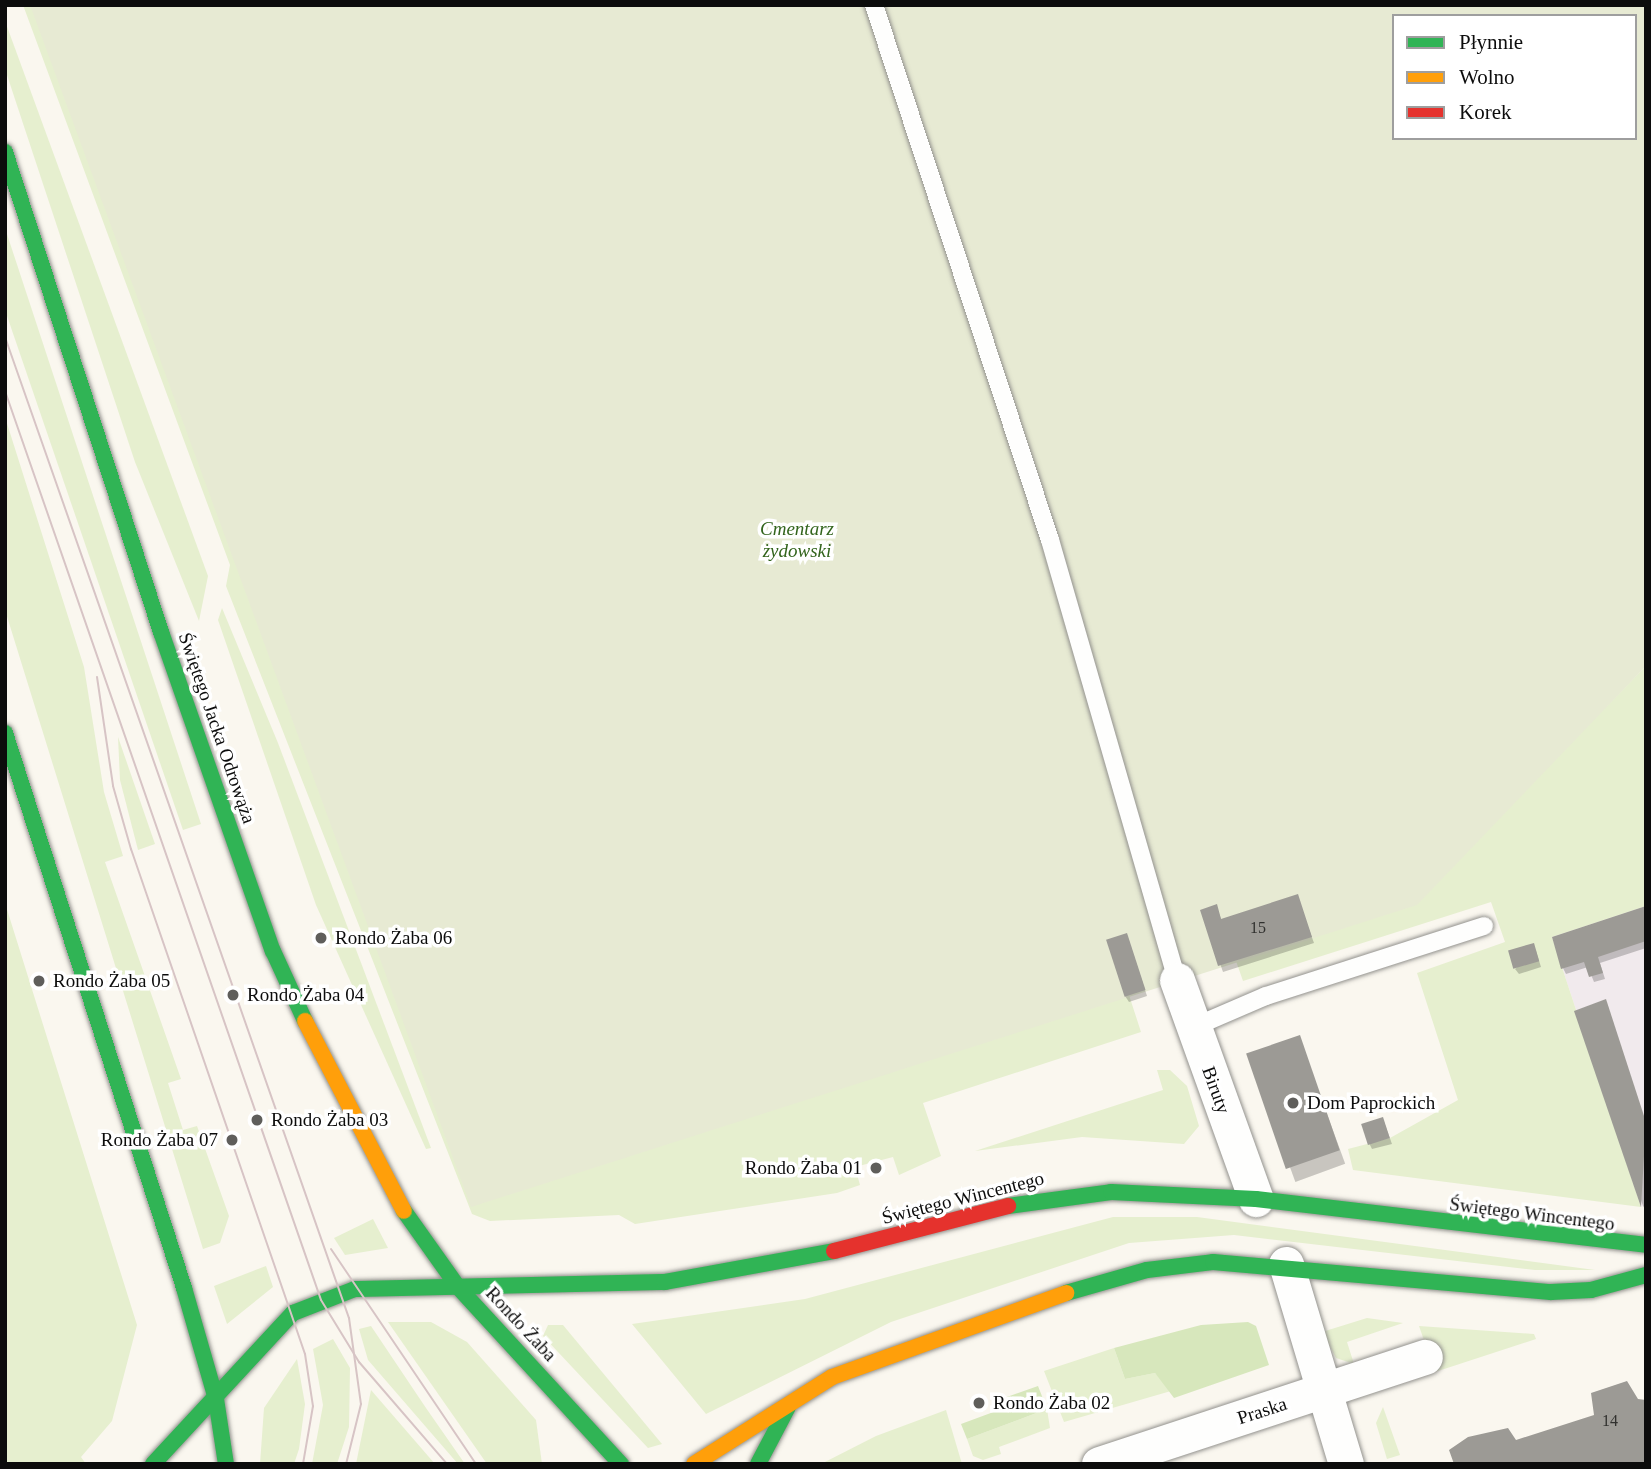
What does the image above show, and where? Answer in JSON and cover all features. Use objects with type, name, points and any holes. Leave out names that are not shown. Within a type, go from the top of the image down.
[{"type":"main road","name":"Świętego Jacka Odrowąża","points":[[5,152],[161,632],[273,951],[384,1183],[458,1287]]},
{"type":"main road","points":[[5,733],[216,1399],[226,1464]]},
{"type":"main road","name":"Świętego Wincentego","points":[[458,1287],[678,1280],[793,1262],[1061,1196],[1111,1192],[1256,1199],[1646,1245]]},
{"type":"main road","points":[[694,1464],[800,1395],[943,1334],[1147,1270],[1213,1262],[1286,1264],[1551,1292],[1591,1290],[1646,1275]]},
{"type":"main road","name":"Rondo Żaba","points":[[153,1464],[216,1399],[261,1342],[293,1313],[321,1300],[383,1285],[458,1287],[621,1464]]},
{"type":"main road","points":[[758,1464],[776,1424],[800,1395]]},
{"type":"street","name":"Biruty","points":[[1177,980],[1256,1199]]},
{"type":"street","points":[[1286,1264],[1346,1464]]},
{"type":"street","name":"Praska","points":[[1099,1464],[1426,1357]]},
{"type":"lane","points":[[874,5],[1050,540],[1177,980]]},
{"type":"lane","points":[[1194,1027],[1266,996],[1484,926]]},
{"type":"shaded area","points":[[1646,906],[1646,1205],[1641,1207],[1552,937]]},
{"type":"green space","points":[[23,5],[76,5],[1129,995],[1141,1032],[923,1103],[941,1156],[899,1175],[893,1157],[855,1167],[860,1185],[837,1193],[635,1224],[619,1215],[490,1221],[472,1214],[226,586],[230,565]]},
{"type":"green space","name":"Cmentarz żydowski","points":[[30,5],[1646,5],[1646,666],[1417,905],[471,1207]]},
{"type":"green space","points":[[5,21],[208,576],[199,621],[135,462],[5,69]]},
{"type":"green space","points":[[5,228],[201,824],[183,830],[5,310]]},
{"type":"green space","points":[[5,417],[84,667],[104,792],[123,856],[105,862],[181,1079],[168,1083],[183,1130],[197,1126],[229,1216],[220,1243],[203,1249],[5,610]]},
{"type":"green space","points":[[222,608],[278,743],[431,1148],[426,1149],[316,905],[218,620]]},
{"type":"green space","points":[[1646,666],[1646,906],[1552,937],[1641,1207],[1353,1170],[1348,1149],[1390,1138],[1458,1100],[1417,973],[1505,942],[1491,902],[1243,981],[1236,961],[1312,937],[1506,809]]},
{"type":"green space","points":[[118,737],[155,844],[138,850],[120,780]]},
{"type":"green space","points":[[5,903],[137,1325],[112,1421],[81,1457],[86,1464],[5,1464]]},
{"type":"green space","points":[[1157,1070],[1170,1070],[1187,1086],[1199,1126],[1184,1144],[1082,1137],[975,1151],[1163,1090]]},
{"type":"green space","points":[[1113,1217],[1197,1217],[1595,1270],[1535,1270],[1234,1235],[1129,1243],[891,1322],[706,1414],[632,1324],[805,1299]]},
{"type":"green space","points":[[373,1219],[388,1248],[345,1255],[334,1238]]},
{"type":"green space","points":[[266,1266],[273,1287],[227,1324],[214,1286]]},
{"type":"green space","points":[[1367,1318],[1403,1323],[1347,1342],[1354,1364],[1336,1358],[1322,1332]]},
{"type":"green space","points":[[388,1322],[431,1322],[467,1342],[536,1420],[542,1464],[487,1464]]},
{"type":"green space","points":[[1248,1322],[1256,1326],[1269,1365],[1174,1398],[1155,1373],[1125,1379],[1114,1348],[1201,1325]]},
{"type":"green space","points":[[548,1325],[563,1325],[662,1444],[648,1448],[543,1336]]},
{"type":"green space","points":[[371,1326],[465,1464],[458,1464],[368,1360],[359,1329]]},
{"type":"green space","points":[[1419,1326],[1534,1334],[1536,1339],[1435,1372]]},
{"type":"green space","points":[[333,1339],[350,1368],[349,1427],[337,1464],[312,1464],[323,1405],[313,1349]]},
{"type":"green space","points":[[1114,1348],[1125,1379],[1155,1373],[1171,1391],[1064,1422],[1044,1371]]},
{"type":"green space","points":[[297,1359],[305,1404],[299,1449],[294,1464],[260,1464],[264,1408]]},
{"type":"green space","points":[[1038,1386],[1047,1409],[967,1439],[961,1424],[1007,1407],[1004,1398]]},
{"type":"green space","points":[[371,1390],[435,1464],[356,1464]]},
{"type":"green space","points":[[1383,1407],[1400,1455],[1387,1459],[1376,1423]]},
{"type":"green space","points":[[1047,1409],[1050,1428],[999,1447],[1001,1454],[983,1460],[973,1456],[967,1439]]},
{"type":"green space","points":[[946,1410],[962,1464],[821,1464],[876,1436]]},
{"type":"building","points":[[1298,894],[1312,937],[1218,966],[1200,910],[1217,904],[1221,919]]},
{"type":"building","points":[[1646,906],[1646,941],[1598,957],[1603,973],[1589,977],[1584,962],[1561,969],[1552,937]]},
{"type":"building","points":[[1127,933],[1146,990],[1125,997],[1106,940]]},
{"type":"building","points":[[1534,943],[1539,961],[1513,969],[1508,950]]},
{"type":"building","points":[[1606,999],[1646,1122],[1641,1207],[1574,1011]]},
{"type":"building","name":"Dom Paprockich","points":[[1300,1035],[1340,1150],[1286,1169],[1246,1054]]},
{"type":"building","points":[[1383,1117],[1390,1138],[1368,1145],[1361,1124]]},
{"type":"building","points":[[1627,1381],[1638,1399],[1646,1400],[1646,1464],[1454,1464],[1449,1450],[1468,1437],[1508,1428],[1516,1440],[1594,1415],[1591,1393]]},
{"type":"tram line","points":[[5,337],[349,1318],[361,1404],[346,1464]]},
{"type":"tram line","points":[[5,391],[321,1300],[359,1362],[447,1464]]},
{"type":"tram line","points":[[97,677],[113,786],[131,849],[305,1354],[313,1406],[303,1464]]},
{"type":"tram line","points":[[331,1249],[476,1464]]},
{"type":"traffic: fast","points":[[5,152],[161,632],[273,951],[305,1021]]},
{"type":"traffic: fast","points":[[5,733],[184,1288],[216,1399],[226,1464]]},
{"type":"traffic: fast","points":[[1008,1206],[1111,1192],[1256,1199],[1646,1245]]},
{"type":"traffic: fast","points":[[404,1211],[458,1287],[621,1464]]},
{"type":"traffic: fast","points":[[153,1464],[293,1313],[355,1289],[665,1282],[834,1251]]},
{"type":"traffic: fast","points":[[1066,1293],[1147,1270],[1213,1262],[1551,1292],[1591,1290],[1646,1275]]},
{"type":"traffic: fast","points":[[758,1464],[788,1407]]},
{"type":"traffic: slow","points":[[305,1021],[404,1211]]},
{"type":"traffic: slow","points":[[694,1464],[832,1377],[1066,1293]]},
{"type":"traffic: jam","points":[[834,1251],[1008,1206]]},
{"type":"place","name":"Rondo Żaba 06","points":[[321,938]]},
{"type":"place","name":"Rondo Żaba 05","points":[[39,981]]},
{"type":"place","name":"Rondo Żaba 04","points":[[233,995]]},
{"type":"place","name":"Dom Paprockich","points":[[1293,1103]]},
{"type":"place","name":"Rondo Żaba 03","points":[[257,1120]]},
{"type":"place","name":"Rondo Żaba 07","points":[[232,1140]]},
{"type":"place","name":"Rondo Żaba 01","points":[[876,1168]]},
{"type":"place","name":"Rondo Żaba 02","points":[[979,1403]]}]
